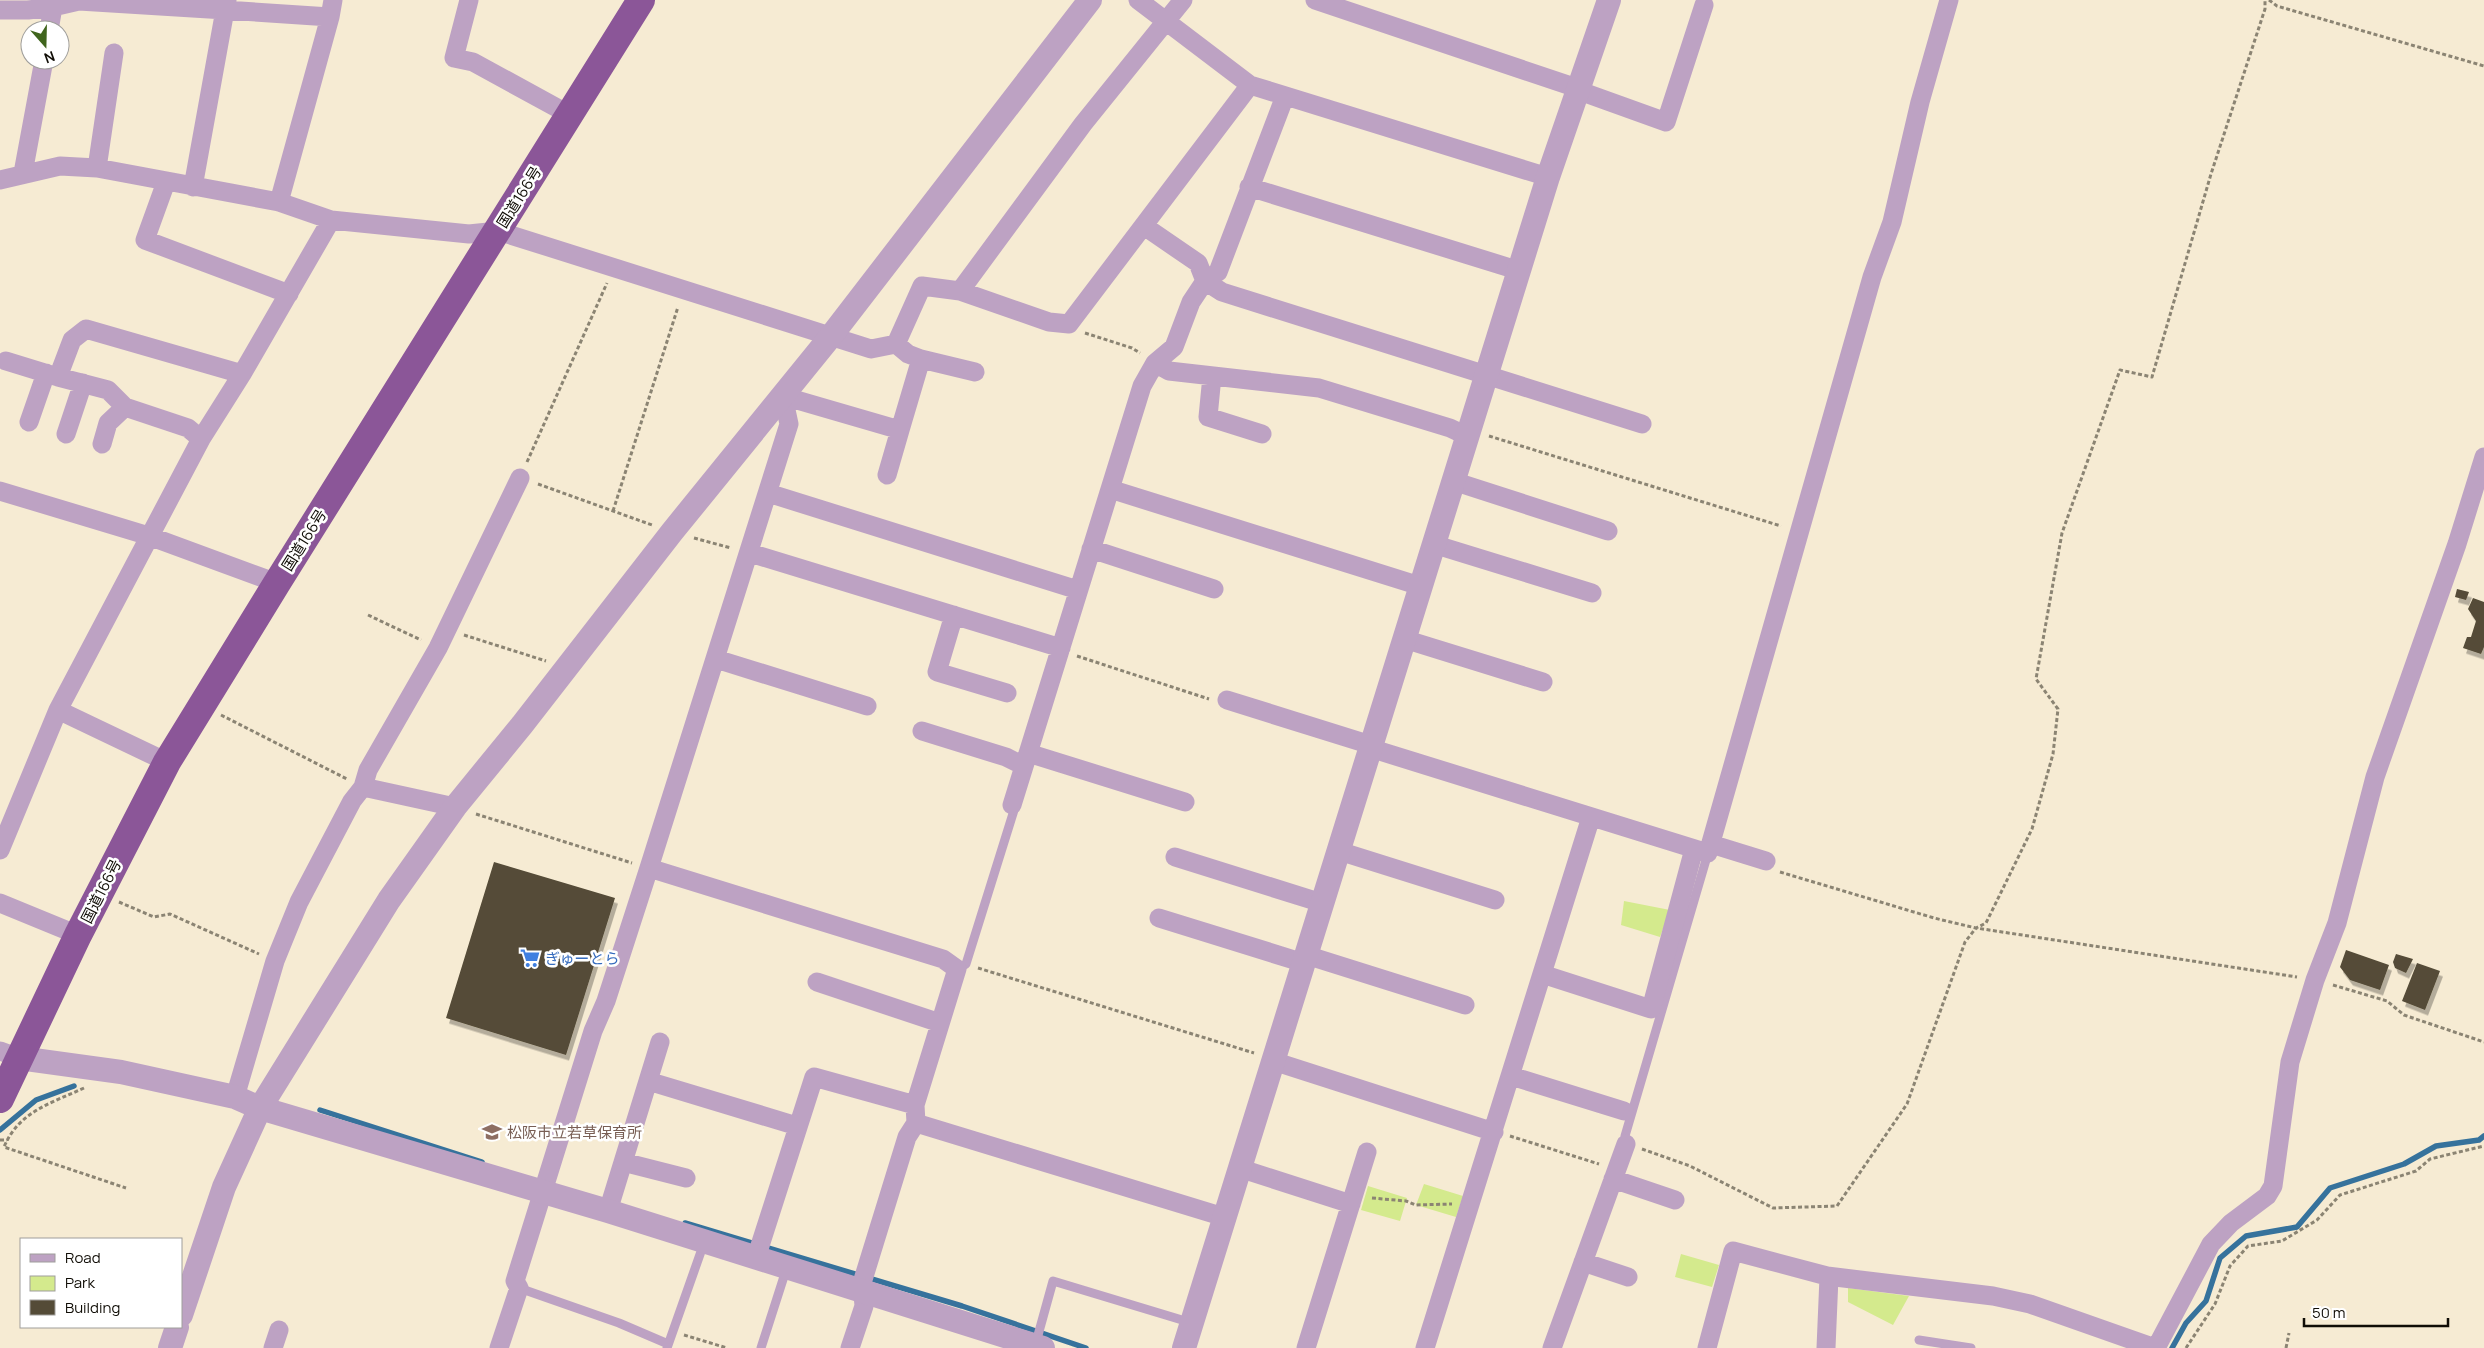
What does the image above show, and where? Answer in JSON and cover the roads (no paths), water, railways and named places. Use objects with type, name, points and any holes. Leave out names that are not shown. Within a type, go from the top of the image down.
[{"type":"highway","name":"国道166号","points":[[0,1099],[10,1055],[100,894],[167,762],[641,0]]},
{"type":"street","points":[[469,0],[454,58],[473,62],[570,116]]},
{"type":"street","points":[[182,1312],[224,1188],[260,1108],[389,900],[455,807],[522,725],[672,532],[831,336],[1090,0]]},
{"type":"street","points":[[1138,0],[1250,86],[1548,177]]},
{"type":"street","points":[[960,291],[1083,124],[1183,0]]},
{"type":"street","points":[[1315,0],[1577,89],[1666,122],[1704,5]]},
{"type":"street","points":[[1184,1348],[1548,177],[1608,0]]},
{"type":"street","points":[[1542,974],[1651,1010],[1704,849],[1799,532],[1872,277],[1892,222],[1920,102],[1949,0]]},
{"type":"street","points":[[0,10],[28,10],[79,1],[331,9],[279,202]]},
{"type":"street","points":[[193,187],[226,5]]},
{"type":"street","points":[[51,20],[53,6]]},
{"type":"street","points":[[97,168],[114,53]]},
{"type":"street","points":[[23,173],[42,70]]},
{"type":"street","points":[[896,344],[922,286],[960,291],[1049,322],[1069,324],[1250,86]]},
{"type":"street","points":[[1012,805],[1142,386],[1155,363],[1174,347],[1191,302],[1205,281],[1218,272],[1285,96]]},
{"type":"street","points":[[0,180],[23,173],[60,166],[97,168],[279,202],[331,220],[469,234],[498,231],[614,266],[871,349],[896,344]]},
{"type":"street","points":[[166,182],[145,240],[289,294]]},
{"type":"street","points":[[1249,187],[1520,271]]},
{"type":"street","points":[[0,850],[58,710],[149,536],[201,439],[242,374],[331,220]]},
{"type":"street","points":[[1144,226],[1198,263],[1205,281],[1222,292],[1642,424]]},
{"type":"street","points":[[29,422],[72,340],[86,329],[242,374]]},
{"type":"street","points":[[896,344],[908,354],[921,359],[975,372]]},
{"type":"street","points":[[887,475],[921,359]]},
{"type":"street","points":[[6,361],[108,390],[124,407],[188,428],[201,439]]},
{"type":"street","points":[[1155,363],[1169,371],[1319,388],[1450,428],[1467,436]]},
{"type":"street","points":[[1212,376],[1208,417],[1262,434]]},
{"type":"street","points":[[66,434],[83,384]]},
{"type":"street","points":[[783,396],[900,430]]},
{"type":"street","points":[[499,1348],[518,1288],[515,1281],[592,1031],[606,1001],[750,553],[789,424],[783,396]]},
{"type":"street","points":[[102,444],[108,422],[124,407]]},
{"type":"street","points":[[1706,1348],[1733,1251],[1829,1276],[1993,1296],[2030,1304],[2156,1348],[2211,1244],[2225,1228],[2267,1196],[2273,1186],[2290,1062],[2315,980],[2337,923],[2375,777],[2457,544],[2484,457]]},
{"type":"street","points":[[235,1097],[275,961],[299,902],[352,801],[363,787],[368,770],[438,648],[520,478]]},
{"type":"street","points":[[1453,480],[1608,531]]},
{"type":"street","points":[[1110,489],[1420,586]]},
{"type":"street","points":[[0,491],[149,536],[277,583]]},
{"type":"street","points":[[768,493],[1078,590]]},
{"type":"street","points":[[1433,544],[1592,593]]},
{"type":"street","points":[[1091,549],[1214,589]]},
{"type":"street","points":[[750,553],[954,615],[1060,650]]},
{"type":"street","points":[[954,615],[937,672],[1007,693]]},
{"type":"street","points":[[1404,639],[1543,682]]},
{"type":"street","points":[[716,659],[867,706]]},
{"type":"street","points":[[1227,700],[1591,818],[1704,849],[1766,861]]},
{"type":"street","points":[[58,710],[167,762]]},
{"type":"street","points":[[922,731],[1006,757],[1026,759],[1185,802]]},
{"type":"street","points":[[363,787],[455,807]]},
{"type":"street","points":[[1425,1348],[1591,818]]},
{"type":"street","points":[[1339,851],[1494,900]]},
{"type":"street","points":[[1175,857],[1322,903]]},
{"type":"street","points":[[649,868],[961,967],[940,1023],[915,1114],[863,1282],[864,1306],[850,1348]]},
{"type":"street","points":[[0,903],[78,935]]},
{"type":"street","points":[[1159,918],[1466,1006]]},
{"type":"street","points":[[817,982],[940,1023]]},
{"type":"street","points":[[610,1204],[660,1042]]},
{"type":"street","points":[[10,1055],[121,1072],[235,1097],[260,1108],[610,1204],[704,1243],[759,1249],[786,1267],[863,1282],[1039,1340]]},
{"type":"street","points":[[1273,1060],[1494,1131]]},
{"type":"street","points":[[1511,1076],[1624,1111]]},
{"type":"street","points":[[759,1249],[814,1077],[915,1114],[1224,1217]]},
{"type":"street","points":[[648,1081],[797,1126]]},
{"type":"street","points":[[1552,1348],[1626,1144]]},
{"type":"street","points":[[1306,1348],[1367,1152]]},
{"type":"street","points":[[623,1162],[686,1178]]},
{"type":"street","points":[[1240,1168],[1353,1198]]},
{"type":"street","points":[[1615,1174],[1675,1200]]},
{"type":"street","points":[[1583,1262],[1628,1277]]},
{"type":"street","points":[[1826,1348],[1829,1276]]},
{"type":"street","points":[[170,1348],[177,1328]]},
{"type":"lane","points":[[961,967],[1014,807],[1012,805]]},
{"type":"lane","points":[[1626,1144],[1625,1136],[1704,849]]},
{"type":"lane","points":[[518,1288],[619,1323],[668,1346],[704,1243]]},
{"type":"lane","points":[[761,1348],[786,1267]]},
{"type":"lane","points":[[1039,1340],[1053,1281],[1192,1323]]},
{"type":"lane","points":[[1919,1340],[1970,1348]]},
{"type":"waterway","points":[[0,1130],[36,1100],[74,1086]]},
{"type":"waterway","points":[[320,1110],[482,1162]]},
{"type":"waterway","points":[[2172,1348],[2186,1323],[2206,1301],[2220,1258],[2246,1236],[2297,1227],[2330,1188],[2404,1164],[2436,1146],[2479,1140],[2484,1136]]},
{"type":"waterway","points":[[685,1223],[962,1306],[1086,1348]]},
{"type":"place","name":"ぎゅーとら","points":[[530,958]]},
{"type":"place","name":"松阪市立若草保育所","points":[[492,1132]]}]
